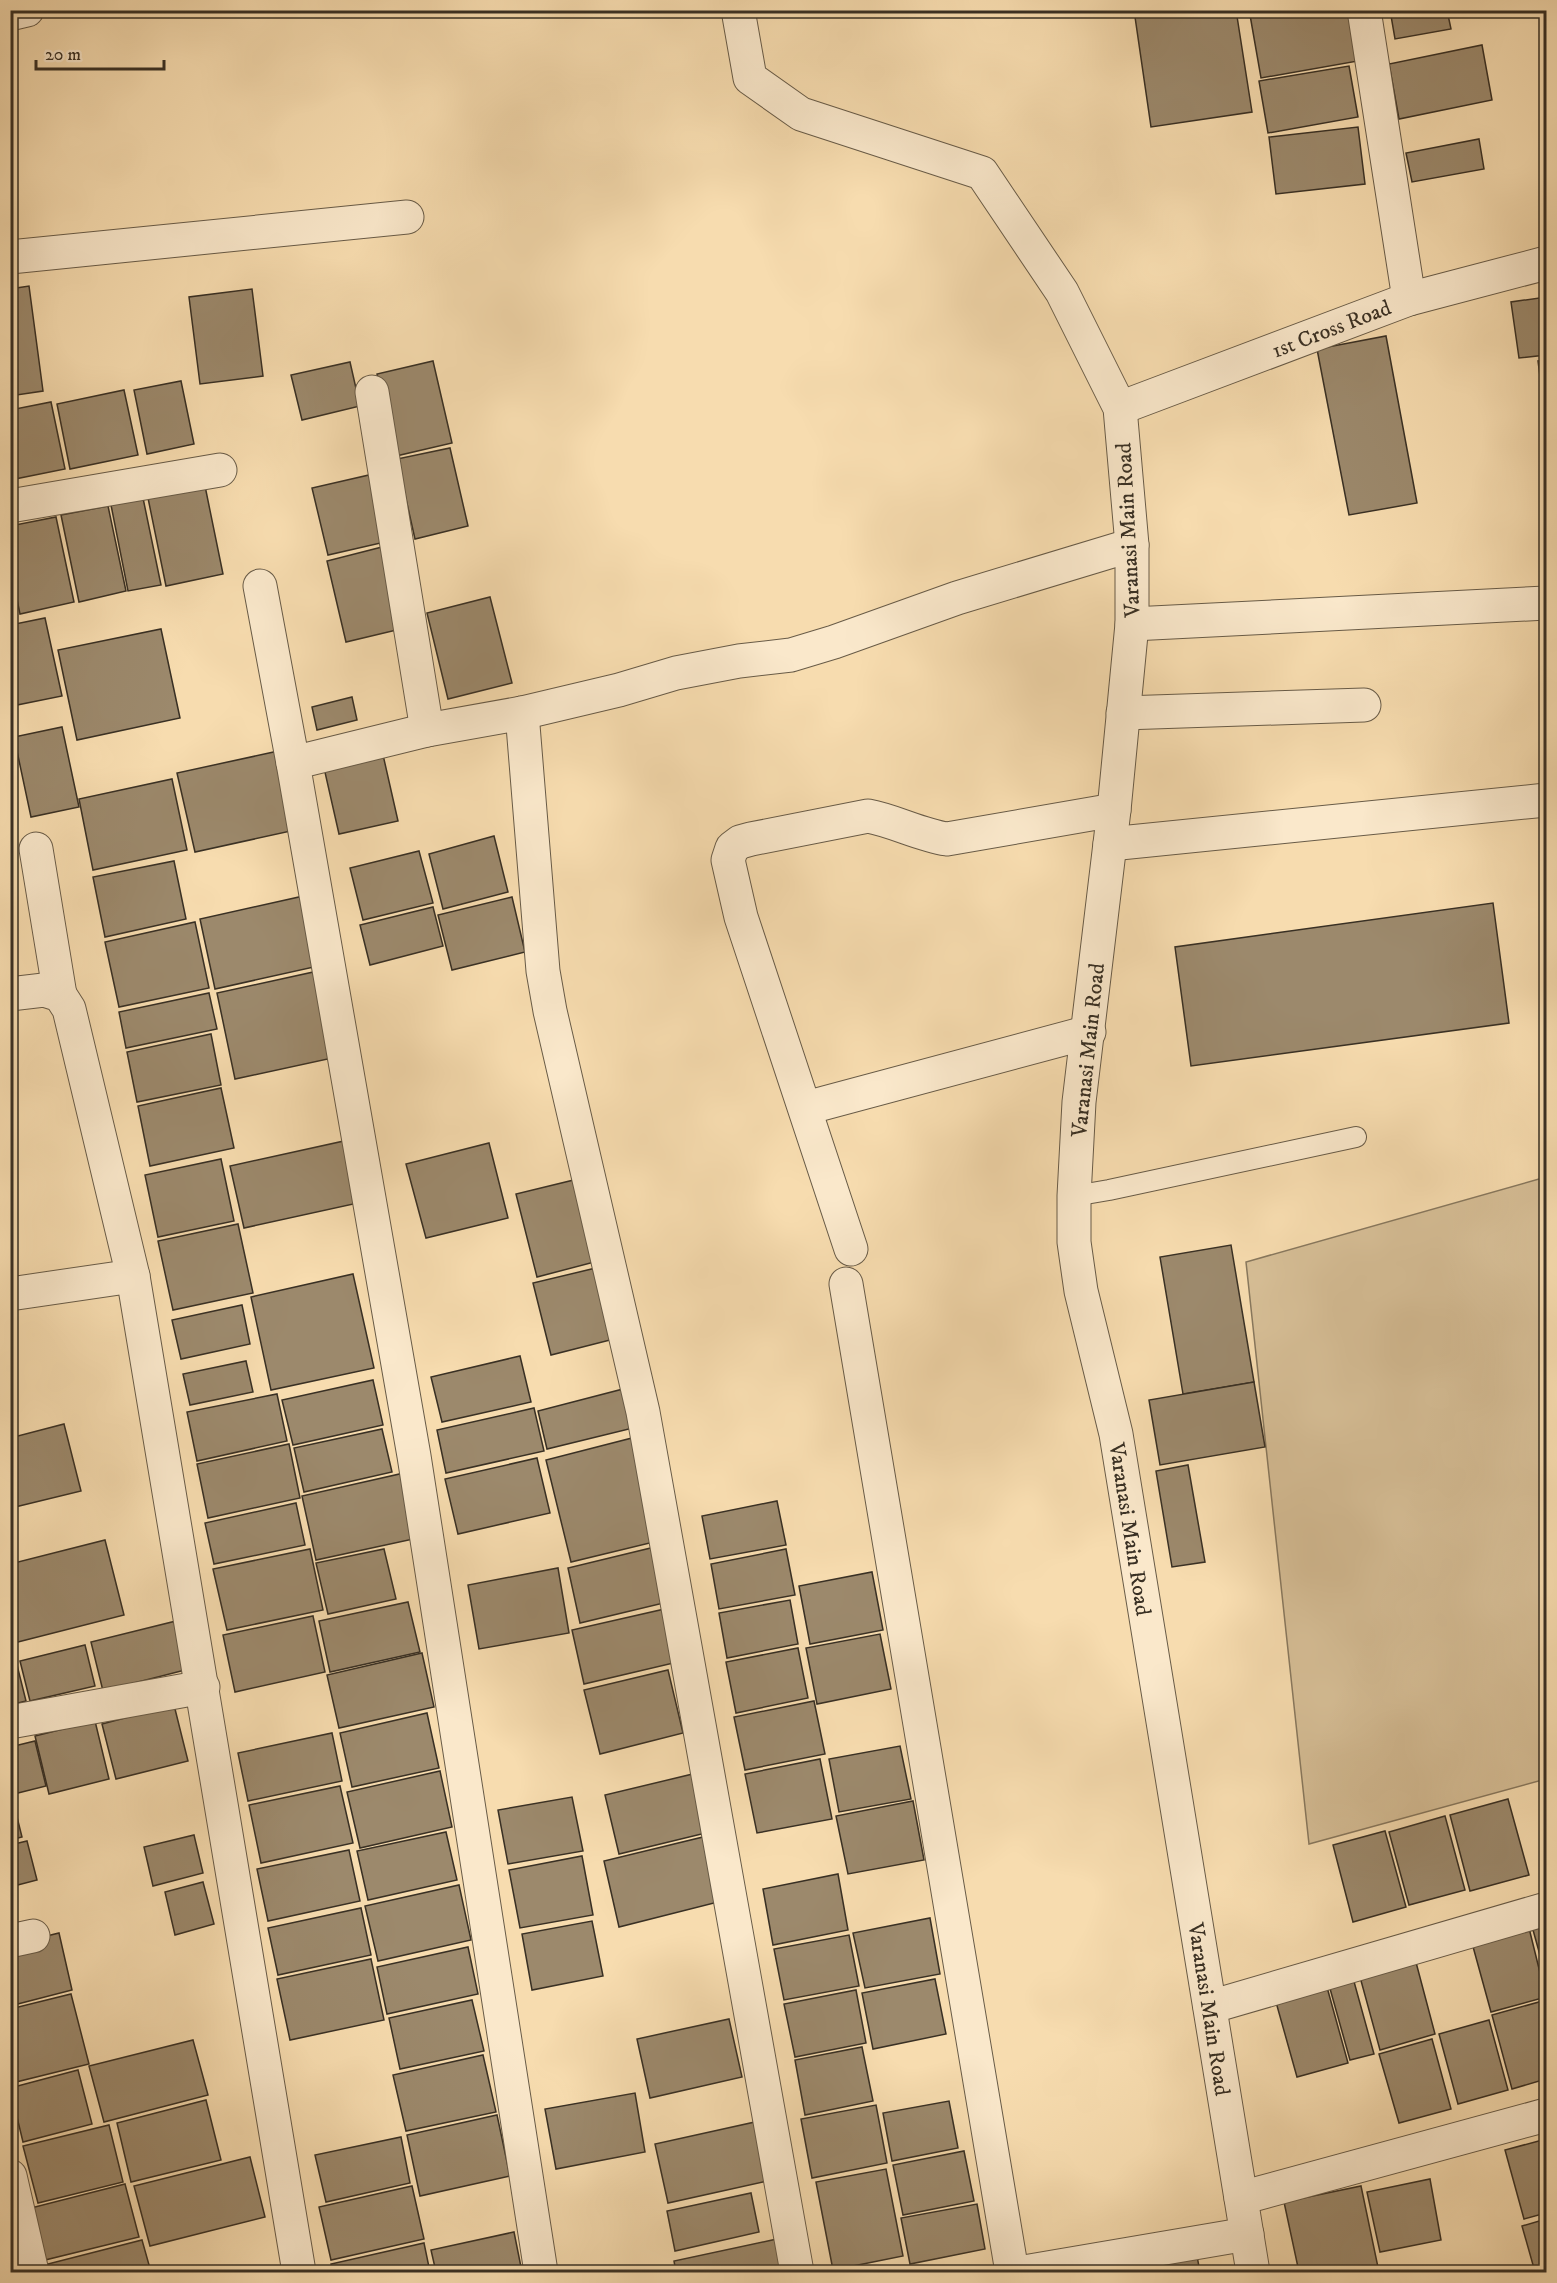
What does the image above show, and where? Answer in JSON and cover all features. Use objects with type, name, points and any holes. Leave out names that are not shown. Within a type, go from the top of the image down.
[{"type":"street","points":[[10,14],[27,10]]},
{"type":"street","name":"Varanasi Main Road","points":[[738,10],[750,78],[801,114],[982,173],[1062,292],[1120,408],[1132,545],[1132,624],[1114,810],[1079,1102],[1074,1242],[1081,1291],[1116,1434],[1253,2272]]},
{"type":"street","points":[[1364,10],[1409,299]]},
{"type":"street","points":[[10,257],[406,217]]},
{"type":"street","name":"1st Cross Road","points":[[1120,408],[1409,299],[1546,263]]},
{"type":"street","points":[[372,392],[427,730]]},
{"type":"street","points":[[10,506],[220,470]]},
{"type":"street","points":[[293,763],[427,730],[522,713],[619,690],[676,673],[739,661],[791,655],[957,598],[1132,545]]},
{"type":"street","points":[[260,586],[414,1456],[541,2272]]},
{"type":"street","points":[[1132,624],[1546,603]]},
{"type":"street","points":[[1123,713],[1364,705]]},
{"type":"street","points":[[522,713],[544,981],[643,1412],[797,2272]]},
{"type":"street","points":[[1110,844],[1546,800]]},
{"type":"street","points":[[851,1249],[741,917],[728,860],[732,848],[740,842],[751,839],[868,816],[933,837],[947,839],[1114,810]]},
{"type":"street","points":[[36,849],[60,995],[69,1009],[134,1276],[299,2272]]},
{"type":"street","points":[[10,994],[44,990],[60,995]]},
{"type":"street","points":[[806,1108],[1089,1032]]},
{"type":"street","points":[[10,1294],[134,1276]]},
{"type":"street","points":[[846,1284],[1012,2272]]},
{"type":"street","points":[[10,1722],[203,1687]]},
{"type":"street","points":[[1210,2007],[1546,1909]]},
{"type":"street","points":[[1241,2198],[1546,2115]]},
{"type":"street","points":[[10,2176],[32,2272]]},
{"type":"street","points":[[1024,2272],[1246,2234]]},
{"type":"lane","points":[[1074,1196],[1356,1137]]},
{"type":"shaded area","points":[[1546,1177],[1546,1779],[1309,1844],[1246,1262]]},
{"type":"building","points":[[1134,10],[1236,10],[1252,112],[1151,127]]},
{"type":"building","points":[[1274,10],[1349,10],[1358,61],[1261,78],[1250,15]]},
{"type":"building","points":[[1390,10],[1447,10],[1451,29],[1395,39]]},
{"type":"building","points":[[1482,45],[1492,100],[1399,119],[1389,64]]},
{"type":"building","points":[[1349,66],[1358,117],[1268,133],[1259,81]]},
{"type":"building","points":[[1358,127],[1365,184],[1276,194],[1269,137]]},
{"type":"building","points":[[1479,139],[1484,169],[1412,182],[1406,153]]},
{"type":"building","points":[[29,286],[43,391],[10,396],[10,289]]},
{"type":"building","points":[[252,289],[263,376],[200,384],[189,297]]},
{"type":"building","points":[[1546,297],[1546,355],[1519,358],[1511,302]]},
{"type":"building","points":[[1386,336],[1417,503],[1349,515],[1317,349]]},
{"type":"building","points":[[1546,360],[1546,422],[1538,361]]},
{"type":"building","points":[[433,361],[452,443],[396,456],[377,374]]},
{"type":"building","points":[[350,362],[360,406],[302,420],[291,375]]},
{"type":"building","points":[[181,381],[194,444],[147,454],[134,390]]},
{"type":"building","points":[[124,390],[138,455],[70,469],[57,404]]},
{"type":"building","points":[[51,402],[65,469],[10,480],[10,410]]},
{"type":"building","points":[[450,448],[468,526],[415,539],[397,459]]},
{"type":"building","points":[[369,475],[385,542],[328,555],[312,488]]},
{"type":"building","points":[[205,486],[223,574],[166,586],[148,498]]},
{"type":"building","points":[[143,498],[161,585],[128,591],[111,505]]},
{"type":"building","points":[[108,506],[126,591],[79,602],[61,515]]},
{"type":"building","points":[[56,517],[74,602],[20,614],[10,566],[10,526]]},
{"type":"building","points":[[386,546],[405,628],[346,642],[327,561]]},
{"type":"building","points":[[490,597],[512,683],[448,699],[427,613]]},
{"type":"building","points":[[45,618],[62,696],[12,706],[10,625]]},
{"type":"building","points":[[161,629],[180,718],[77,740],[58,650]]},
{"type":"building","points":[[352,697],[357,720],[317,730],[312,707]]},
{"type":"building","points":[[62,727],[79,807],[31,817],[14,737]]},
{"type":"building","points":[[381,746],[398,821],[339,834],[322,759]]},
{"type":"building","points":[[283,750],[300,829],[195,852],[177,773]]},
{"type":"building","points":[[172,779],[187,850],[93,870],[79,799]]},
{"type":"building","points":[[494,836],[508,892],[443,909],[429,854]]},
{"type":"building","points":[[419,851],[433,903],[363,920],[350,868]]},
{"type":"building","points":[[174,861],[186,919],[105,937],[93,877]]},
{"type":"building","points":[[308,895],[323,965],[215,989],[200,919]]},
{"type":"building","points":[[512,897],[525,952],[452,970],[438,915]]},
{"type":"building","points":[[1493,903],[1509,1023],[1191,1066],[1175,947]]},
{"type":"building","points":[[433,907],[443,946],[370,965],[360,925]]},
{"type":"building","points":[[195,922],[209,988],[119,1007],[105,942]]},
{"type":"building","points":[[318,971],[337,1057],[235,1079],[217,993]]},
{"type":"building","points":[[209,993],[217,1029],[126,1048],[119,1012]]},
{"type":"building","points":[[211,1034],[221,1085],[137,1102],[127,1052]]},
{"type":"building","points":[[221,1088],[234,1148],[150,1166],[138,1106]]},
{"type":"building","points":[[344,1141],[358,1203],[244,1228],[230,1166]]},
{"type":"building","points":[[489,1143],[508,1218],[426,1238],[406,1164]]},
{"type":"building","points":[[221,1159],[234,1221],[158,1237],[145,1175]]},
{"type":"building","points":[[582,1178],[602,1260],[537,1277],[516,1194]]},
{"type":"building","points":[[238,1224],[253,1293],[173,1310],[158,1241]]},
{"type":"building","points":[[1231,1245],[1254,1382],[1183,1394],[1160,1257]]},
{"type":"building","points":[[600,1267],[618,1338],[551,1355],[533,1283]]},
{"type":"building","points":[[353,1274],[374,1368],[271,1390],[251,1297]]},
{"type":"building","points":[[242,1305],[250,1344],[181,1359],[172,1320]]},
{"type":"building","points":[[520,1356],[531,1402],[442,1422],[431,1377]]},
{"type":"building","points":[[246,1361],[253,1392],[190,1405],[183,1374]]},
{"type":"building","points":[[373,1380],[383,1425],[293,1445],[282,1400]]},
{"type":"building","points":[[1254,1382],[1265,1447],[1160,1465],[1149,1400]]},
{"type":"building","points":[[623,1389],[633,1428],[547,1449],[538,1411]]},
{"type":"building","points":[[277,1394],[287,1441],[197,1461],[187,1412]]},
{"type":"building","points":[[534,1408],[544,1451],[446,1473],[437,1430]]},
{"type":"building","points":[[64,1424],[81,1491],[11,1508],[10,1438]]},
{"type":"building","points":[[382,1429],[392,1472],[304,1492],[294,1448]]},
{"type":"building","points":[[632,1438],[658,1541],[571,1562],[546,1460]]},
{"type":"building","points":[[289,1444],[300,1498],[208,1518],[197,1464]]},
{"type":"building","points":[[537,1458],[550,1513],[458,1534],[445,1479]]},
{"type":"building","points":[[1188,1465],[1205,1562],[1172,1567],[1156,1471]]},
{"type":"building","points":[[404,1473],[418,1538],[316,1560],[302,1496]]},
{"type":"building","points":[[777,1501],[786,1545],[710,1559],[702,1516]]},
{"type":"building","points":[[296,1503],[305,1545],[214,1564],[205,1523]]},
{"type":"building","points":[[105,1540],[124,1615],[10,1644],[10,1564]]},
{"type":"building","points":[[659,1546],[672,1601],[580,1623],[568,1568]]},
{"type":"building","points":[[310,1549],[323,1610],[227,1630],[213,1569]]},
{"type":"building","points":[[384,1549],[396,1599],[328,1614],[316,1563]]},
{"type":"building","points":[[786,1549],[795,1595],[719,1609],[711,1564]]},
{"type":"building","points":[[558,1568],[569,1633],[479,1649],[468,1585]]},
{"type":"building","points":[[872,1572],[883,1630],[810,1644],[799,1586]]},
{"type":"building","points":[[790,1600],[798,1644],[727,1658],[719,1613]]},
{"type":"building","points":[[408,1602],[420,1652],[330,1672],[319,1621]]},
{"type":"building","points":[[669,1608],[682,1661],[584,1684],[572,1630]]},
{"type":"building","points":[[313,1616],[325,1672],[235,1692],[223,1635]]},
{"type":"building","points":[[176,1621],[189,1669],[103,1691],[91,1642]]},
{"type":"building","points":[[880,1634],[891,1689],[817,1704],[806,1648]]},
{"type":"building","points":[[85,1645],[95,1686],[30,1701],[20,1661]]},
{"type":"building","points":[[798,1648],[808,1698],[736,1713],[726,1662]]},
{"type":"building","points":[[10,1653],[14,1653],[26,1701],[10,1705]]},
{"type":"building","points":[[422,1653],[434,1707],[339,1728],[327,1675]]},
{"type":"building","points":[[668,1670],[683,1733],[600,1754],[584,1690]]},
{"type":"building","points":[[814,1701],[825,1754],[745,1770],[734,1717]]},
{"type":"building","points":[[174,1705],[188,1761],[116,1779],[102,1724]]},
{"type":"building","points":[[427,1713],[439,1768],[352,1787],[340,1733]]},
{"type":"building","points":[[95,1721],[109,1779],[49,1794],[35,1736]]},
{"type":"building","points":[[332,1733],[342,1781],[248,1801],[238,1753]]},
{"type":"building","points":[[35,1741],[46,1786],[10,1795],[10,1747]]},
{"type":"building","points":[[900,1746],[911,1799],[839,1812],[829,1759]]},
{"type":"building","points":[[820,1759],[832,1819],[757,1833],[745,1774]]},
{"type":"building","points":[[440,1771],[452,1827],[360,1848],[347,1792]]},
{"type":"building","points":[[701,1772],[714,1831],[619,1854],[605,1795]]},
{"type":"building","points":[[340,1786],[353,1843],[261,1863],[249,1805]]},
{"type":"building","points":[[10,1797],[12,1797],[22,1837],[10,1840]]},
{"type":"building","points":[[572,1797],[583,1851],[508,1864],[498,1810]]},
{"type":"building","points":[[1508,1799],[1529,1875],[1470,1891],[1450,1815]]},
{"type":"building","points":[[913,1801],[924,1860],[848,1874],[836,1816]]},
{"type":"building","points":[[1445,1816],[1465,1890],[1409,1905],[1389,1832]]},
{"type":"building","points":[[1385,1831],[1406,1907],[1353,1922],[1333,1845]]},
{"type":"building","points":[[446,1832],[457,1880],[368,1900],[357,1851]]},
{"type":"building","points":[[194,1835],[203,1873],[153,1886],[144,1847]]},
{"type":"building","points":[[703,1837],[718,1902],[619,1927],[604,1861]]},
{"type":"building","points":[[27,1841],[37,1880],[10,1887],[10,1845]]},
{"type":"building","points":[[349,1850],[360,1901],[268,1921],[257,1869]]},
{"type":"building","points":[[582,1856],[593,1915],[520,1928],[509,1870]]},
{"type":"building","points":[[838,1874],[848,1930],[773,1945],[763,1889]]},
{"type":"building","points":[[203,1882],[214,1924],[175,1935],[165,1892]]},
{"type":"building","points":[[459,1885],[471,1940],[378,1961],[365,1906]]},
{"type":"building","points":[[361,1908],[371,1955],[278,1975],[268,1928]]},
{"type":"building","points":[[1546,1915],[1546,1977],[1530,1919]]},
{"type":"building","points":[[930,1918],[940,1974],[865,1988],[853,1933]]},
{"type":"building","points":[[592,1921],[603,1976],[532,1990],[522,1934]]},
{"type":"building","points":[[1529,1928],[1546,1997],[1491,2012],[1472,1943]]},
{"type":"building","points":[[59,1933],[72,1990],[10,2006],[10,1945]]},
{"type":"building","points":[[849,1935],[859,1986],[784,2000],[774,1949]]},
{"type":"building","points":[[468,1947],[478,1994],[387,2014],[377,1967]]},
{"type":"building","points":[[1413,1951],[1435,2034],[1380,2050],[1357,1966]]},
{"type":"building","points":[[371,1959],[384,2020],[290,2040],[277,1979]]},
{"type":"building","points":[[1353,1978],[1374,2054],[1350,2060],[1329,1985]]},
{"type":"building","points":[[935,1979],[946,2034],[873,2049],[862,1993]]},
{"type":"building","points":[[1325,1980],[1348,2063],[1297,2077],[1274,1995]]},
{"type":"building","points":[[856,1990],[866,2043],[795,2057],[784,2004]]},
{"type":"building","points":[[71,1994],[89,2064],[16,2082],[10,2059],[10,2009]]},
{"type":"building","points":[[472,2000],[484,2051],[400,2069],[389,2018]]},
{"type":"building","points":[[1546,2000],[1546,2079],[1512,2089],[1492,2015]]},
{"type":"building","points":[[729,2019],[742,2077],[650,2098],[637,2039]]},
{"type":"building","points":[[1489,2020],[1508,2090],[1458,2104],[1439,2034]]},
{"type":"building","points":[[1432,2039],[1451,2109],[1399,2123],[1379,2054]]},
{"type":"building","points":[[193,2040],[208,2095],[104,2122],[89,2066]]},
{"type":"building","points":[[862,2047],[873,2101],[805,2115],[795,2060]]},
{"type":"building","points":[[483,2055],[496,2112],[406,2131],[393,2075]]},
{"type":"building","points":[[78,2070],[92,2124],[23,2142],[10,2088]]},
{"type":"building","points":[[635,2093],[645,2152],[556,2169],[545,2109]]},
{"type":"building","points":[[206,2100],[221,2160],[131,2182],[117,2123]]},
{"type":"building","points":[[949,2101],[958,2148],[892,2161],[883,2113]]},
{"type":"building","points":[[876,2105],[887,2163],[812,2178],[801,2119]]},
{"type":"building","points":[[497,2115],[510,2176],[420,2196],[407,2135]]},
{"type":"building","points":[[755,2122],[767,2181],[668,2203],[655,2144]]},
{"type":"building","points":[[109,2125],[123,2182],[38,2203],[23,2146]]},
{"type":"building","points":[[401,2137],[410,2183],[326,2202],[315,2155]]},
{"type":"building","points":[[1546,2139],[1546,2213],[1524,2219],[1505,2150]]},
{"type":"building","points":[[964,2151],[974,2201],[903,2215],[893,2165]]},
{"type":"building","points":[[250,2157],[265,2217],[150,2246],[134,2186]]},
{"type":"building","points":[[886,2169],[903,2256],[833,2270],[816,2182]]},
{"type":"building","points":[[1430,2179],[1441,2240],[1380,2252],[1367,2192]]},
{"type":"building","points":[[125,2184],[139,2237],[45,2260],[31,2208]]},
{"type":"building","points":[[412,2186],[424,2239],[331,2260],[319,2207]]},
{"type":"building","points":[[1361,2186],[1379,2272],[1299,2272],[1284,2202]]},
{"type":"building","points":[[751,2193],[759,2232],[675,2251],[667,2211]]},
{"type":"building","points":[[977,2204],[985,2249],[910,2264],[901,2218]]},
{"type":"building","points":[[1546,2219],[1546,2271],[1535,2272],[1522,2226]]},
{"type":"building","points":[[514,2232],[522,2272],[436,2272],[431,2250]]},
{"type":"building","points":[[777,2239],[784,2272],[676,2272],[674,2261]]},
{"type":"building","points":[[142,2240],[151,2272],[46,2272],[44,2265]]},
{"type":"building","points":[[424,2243],[430,2272],[333,2272],[331,2264]]},
{"type":"building","points":[[1197,2256],[1200,2272],[1155,2272],[1153,2265]]}]
